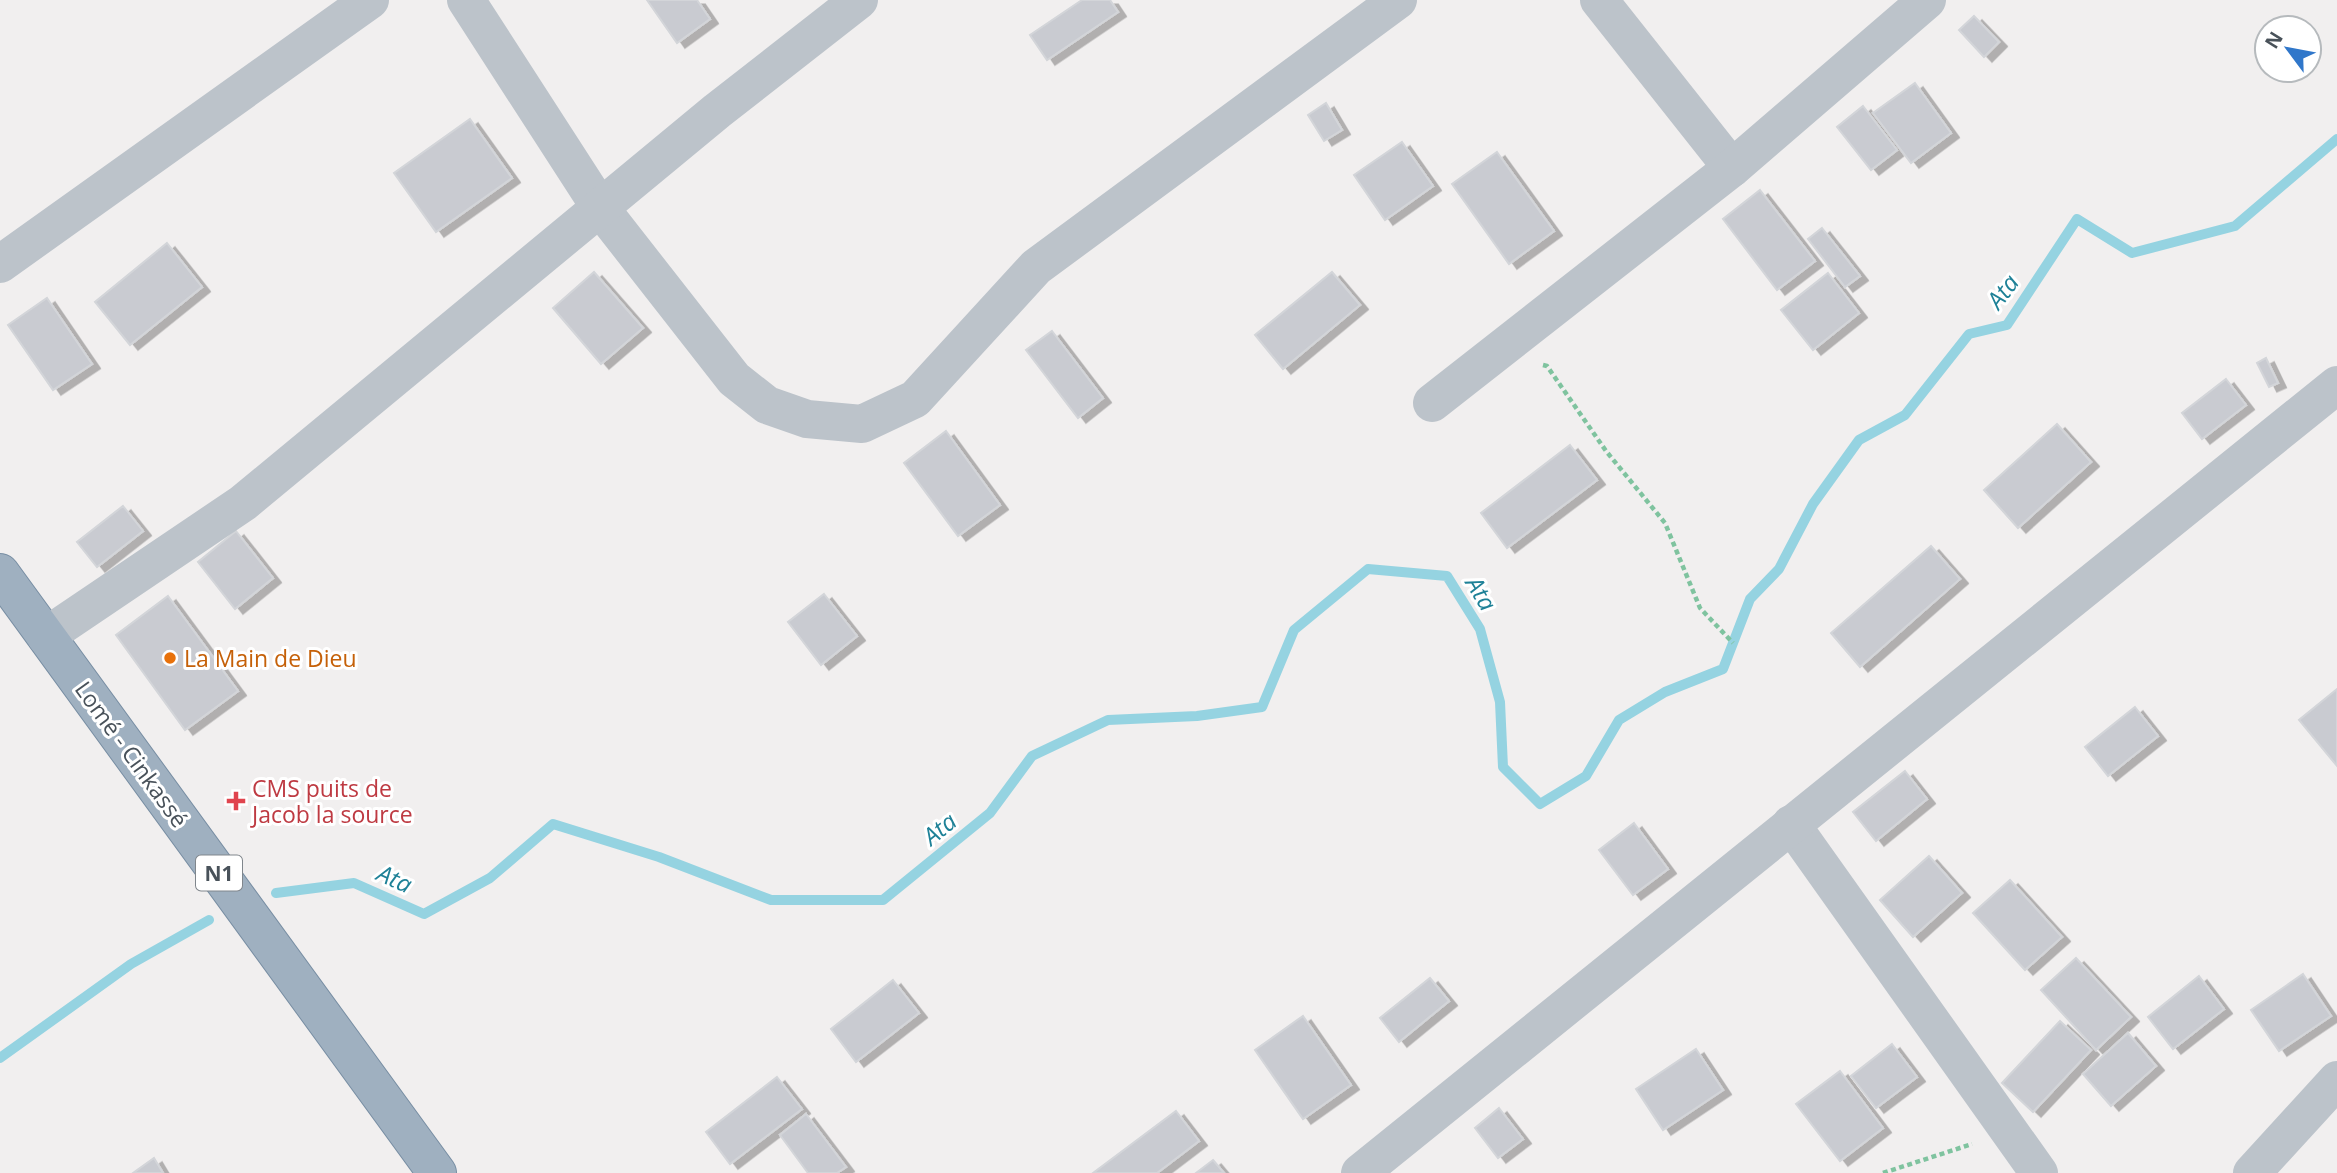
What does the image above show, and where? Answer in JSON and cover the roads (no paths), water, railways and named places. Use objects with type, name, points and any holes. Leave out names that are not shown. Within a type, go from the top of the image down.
[{"type":"highway","name":"Lomé - Cinkassé","points":[[0,573],[438,1173]]},
{"type":"street","points":[[0,264],[370,0]]},
{"type":"street","points":[[466,0],[601,209],[734,379],[767,404],[807,419],[862,424],[915,399],[1036,267],[1398,0]]},
{"type":"street","points":[[46,636],[243,503],[717,111],[859,0]]},
{"type":"street","points":[[1599,0],[1731,168]]},
{"type":"street","points":[[1432,403],[1731,168],[1927,0]]},
{"type":"street","points":[[1360,1173],[2337,385]]},
{"type":"street","points":[[1791,824],[2039,1173]]},
{"type":"street","points":[[2252,1173],[2337,1080]]},
{"type":"waterway","name":"Ata","points":[[276,893],[354,883],[424,914],[490,878],[553,824],[659,857],[771,900],[883,900],[990,813],[1032,756],[1108,720],[1197,716],[1262,707],[1294,630],[1368,569],[1447,576],[1480,629],[1500,702],[1503,767],[1540,804],[1586,776],[1619,720],[1665,692],[1723,669],[1750,599],[1779,569],[1813,504],[1859,440],[1905,415],[1969,334],[2007,325],[2077,219],[2132,253],[2235,226],[2337,139]]},
{"type":"waterway","name":"Ata","points":[[0,1058],[131,964],[209,920]]},
{"type":"place","name":"La Main de Dieu","points":[[170,658]]},
{"type":"place","name":"CMS puits de Jacob la source","points":[[236,801]]}]
